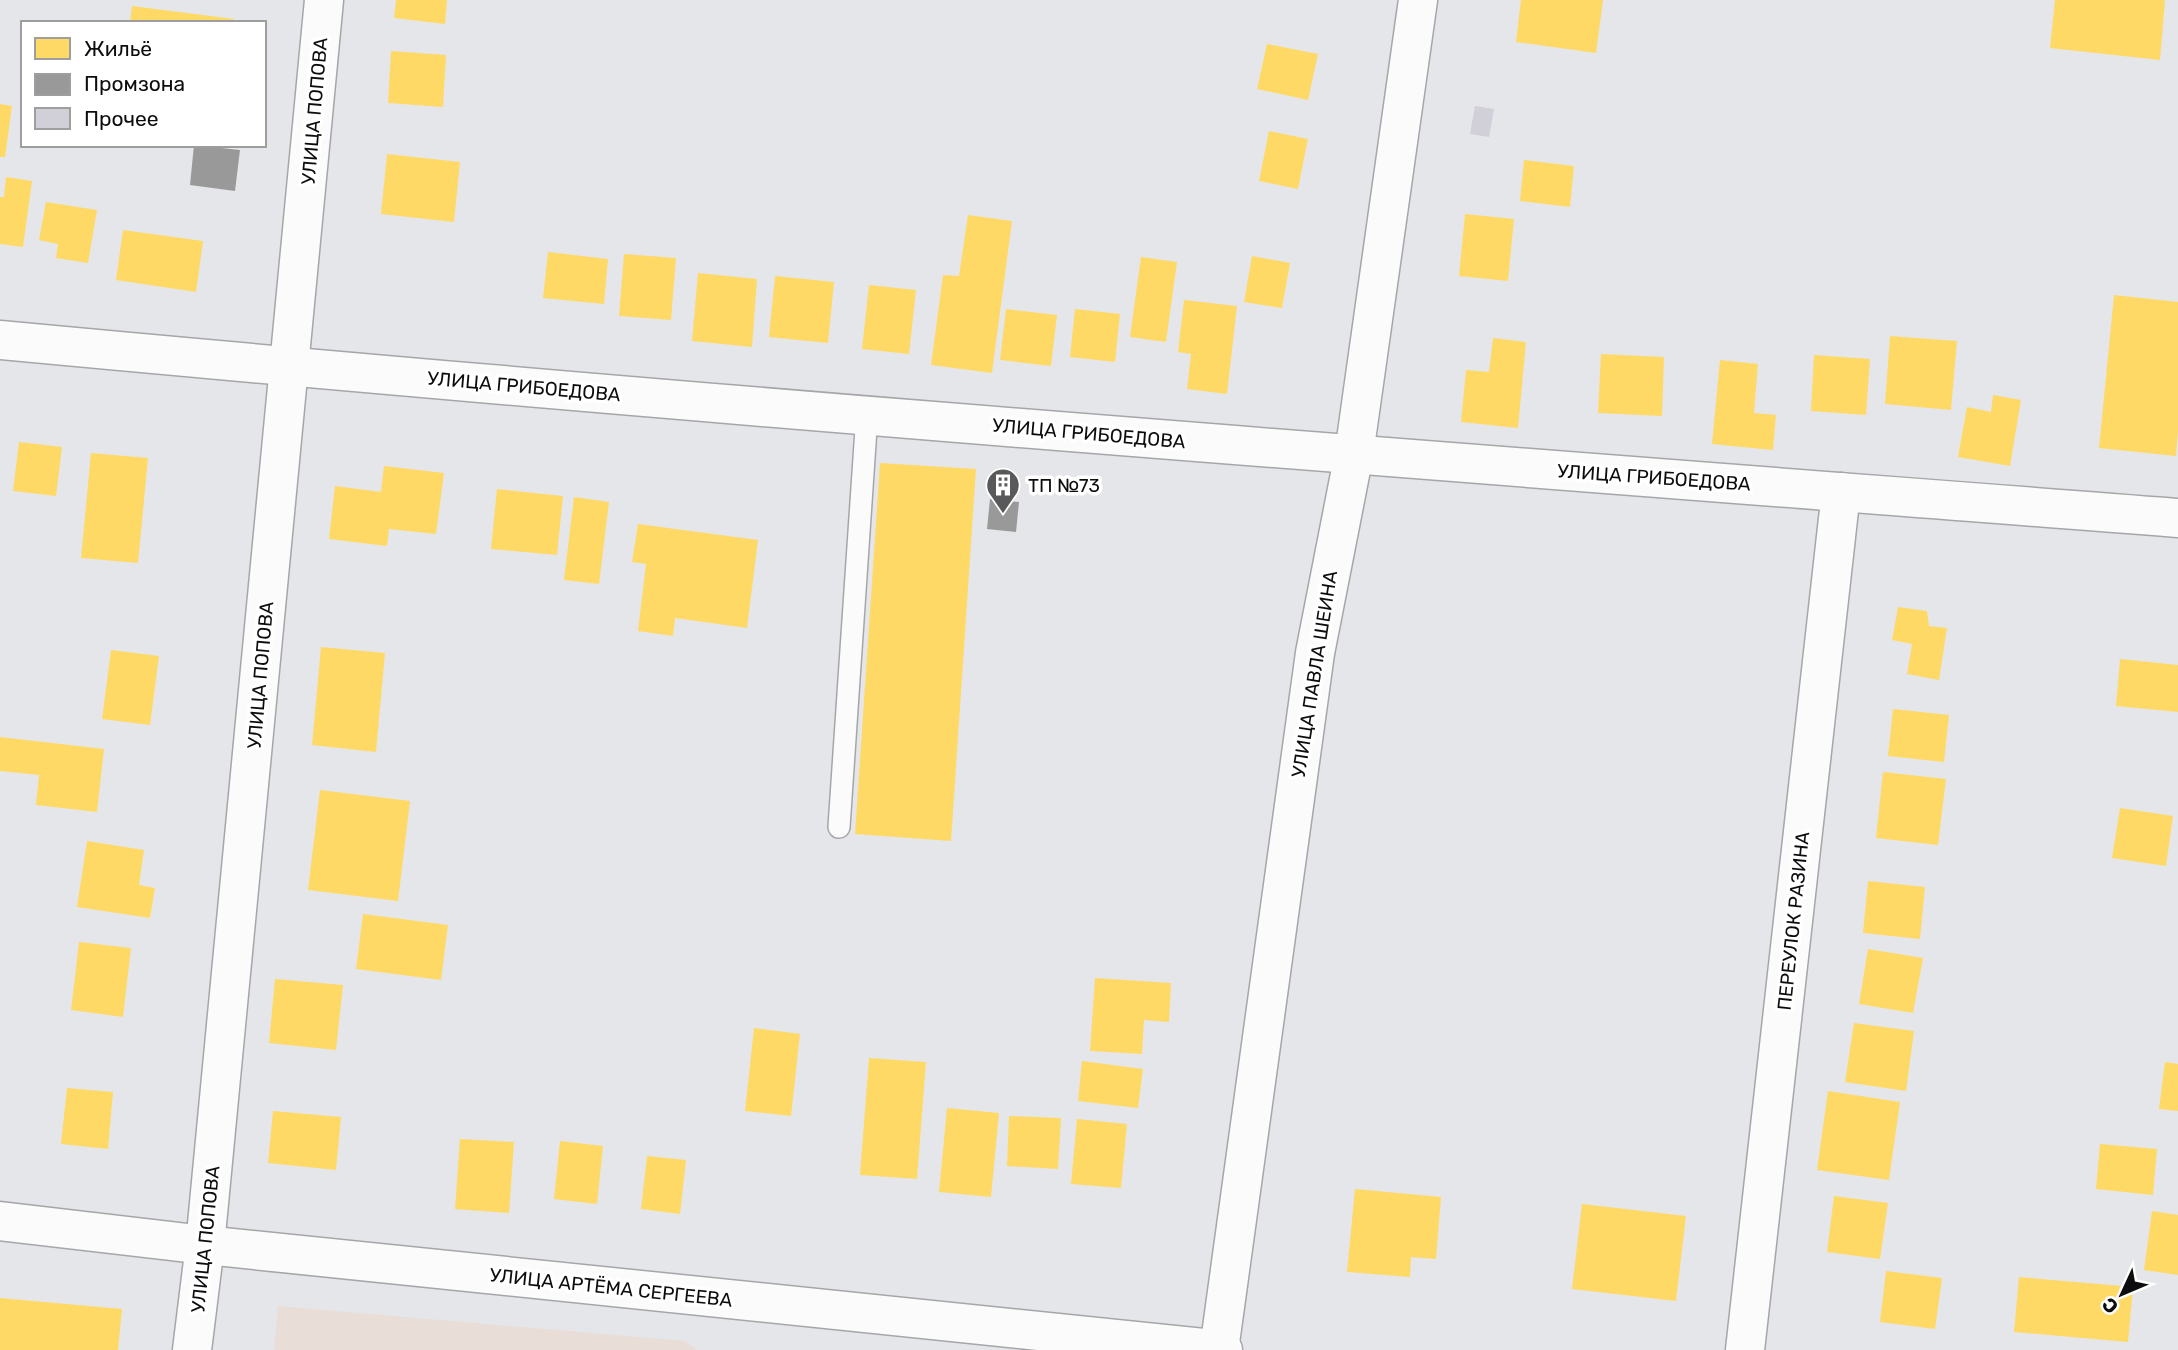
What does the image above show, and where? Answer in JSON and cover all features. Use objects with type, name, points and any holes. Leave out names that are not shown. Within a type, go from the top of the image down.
[{"type":"street","name":"УЛИЦА ПОПОВА","points":[[192,1350],[205,1245],[324,0]]},
{"type":"street","name":"УЛИЦА ПАВЛА ШЕИНА","points":[[1220,1350],[1315,653],[1354,454],[1418,0]]},
{"type":"street","name":"УЛИЦА ГРИБОЕДОВА","points":[[0,340],[289,367],[2178,518]]},
{"type":"street","name":"ПЕРЕУЛОК РАЗИНА","points":[[1745,1350],[1841,492]]},
{"type":"street","name":"УЛИЦА АРТЁМА СЕРГЕЕВА","points":[[0,1221],[205,1245],[1220,1350]]},
{"type":"lane","points":[[839,827],[867,414]]},
{"type":"shaded area","points":[[278,1306],[685,1341],[697,1350],[274,1350]]},
{"type":"building: Жильё","points":[[396,0],[447,0],[445,24],[394,18]]},
{"type":"building: Жильё","points":[[1521,0],[1603,0],[1596,53],[1516,42]]},
{"type":"building: Жильё","points":[[2055,0],[2165,0],[2160,60],[2050,48]]},
{"type":"building: Жильё","points":[[132,6],[234,19],[234,21],[130,21]]},
{"type":"building: Жильё","points":[[1267,44],[1318,54],[1308,100],[1257,89]]},
{"type":"building: Жильё","points":[[391,51],[446,55],[443,107],[388,103]]},
{"type":"building: Жильё","points":[[0,104],[12,106],[5,157],[0,157]]},
{"type":"building: Жильё","points":[[1269,131],[1308,139],[1298,189],[1259,181]]},
{"type":"building: Жильё","points":[[387,154],[460,162],[454,222],[381,214]]},
{"type":"building: Жильё","points":[[1524,160],[1574,166],[1570,207],[1520,201]]},
{"type":"building: Жильё","points":[[6,177],[32,181],[23,247],[0,244],[0,197],[4,197]]},
{"type":"building: Жильё","points":[[46,202],[97,210],[88,263],[56,258],[58,244],[39,240]]},
{"type":"building: Жильё","points":[[1465,214],[1514,219],[1508,281],[1459,276]]},
{"type":"building: Жильё","points":[[968,215],[1012,221],[992,373],[931,365],[943,275],[959,276]]},
{"type":"building: Жильё","points":[[123,230],[203,241],[196,292],[116,280]]},
{"type":"building: Жильё","points":[[548,252],[608,259],[604,304],[543,298]]},
{"type":"building: Жильё","points":[[624,254],[676,258],[671,320],[619,316]]},
{"type":"building: Жильё","points":[[1252,256],[1290,263],[1282,308],[1244,302]]},
{"type":"building: Жильё","points":[[1141,257],[1177,262],[1166,342],[1130,337]]},
{"type":"building: Жильё","points":[[698,273],[757,279],[752,347],[692,341]]},
{"type":"building: Жильё","points":[[775,276],[834,282],[828,343],[769,337]]},
{"type":"building: Жильё","points":[[869,285],[916,290],[909,354],[862,349]]},
{"type":"building: Жильё","points":[[2114,295],[2178,302],[2176,456],[2099,448]]},
{"type":"building: Жильё","points":[[1184,300],[1237,306],[1227,394],[1187,389],[1191,354],[1178,352]]},
{"type":"building: Жильё","points":[[1006,309],[1057,315],[1051,366],[1000,360]]},
{"type":"building: Жильё","points":[[1075,309],[1120,314],[1115,362],[1070,357]]},
{"type":"building: Жильё","points":[[1890,336],[1957,341],[1951,410],[1885,404]]},
{"type":"building: Жильё","points":[[1493,338],[1526,342],[1518,428],[1461,422],[1466,370],[1489,372]]},
{"type":"building: Жильё","points":[[1601,354],[1664,357],[1662,416],[1598,413]]},
{"type":"building: Жильё","points":[[1814,355],[1870,359],[1866,415],[1811,411]]},
{"type":"building: Жильё","points":[[1720,360],[1758,364],[1754,413],[1776,415],[1773,450],[1712,444]]},
{"type":"building: Жильё","points":[[1993,395],[2021,400],[2010,466],[1958,457],[1967,407],[1991,412]]},
{"type":"building: Жильё","points":[[19,442],[62,447],[56,496],[13,491]]},
{"type":"building: Жильё","points":[[91,453],[148,458],[138,563],[81,558]]},
{"type":"building: Жильё","points":[[880,463],[976,469],[951,841],[855,834]]},
{"type":"building: Жильё","points":[[384,466],[444,473],[436,534],[389,529],[387,546],[329,539],[335,486],[381,492]]},
{"type":"building: Жильё","points":[[497,489],[563,496],[557,555],[491,549]]},
{"type":"building: Жильё","points":[[574,497],[609,502],[599,584],[564,580]]},
{"type":"building: Жильё","points":[[638,524],[758,540],[747,628],[675,618],[673,636],[638,631],[646,564],[632,562]]},
{"type":"building: Жильё","points":[[1898,607],[1927,611],[1929,626],[1947,628],[1939,680],[1907,674],[1912,644],[1892,640]]},
{"type":"building: Жильё","points":[[321,647],[385,653],[376,752],[312,745]]},
{"type":"building: Жильё","points":[[111,650],[159,656],[150,725],[102,719]]},
{"type":"building: Жильё","points":[[2120,659],[2178,665],[2178,712],[2116,706]]},
{"type":"building: Жильё","points":[[1893,709],[1949,715],[1944,762],[1888,756]]},
{"type":"building: Жильё","points":[[0,737],[104,749],[97,812],[36,805],[39,775],[0,771]]},
{"type":"building: Жильё","points":[[1883,772],[1946,779],[1938,845],[1876,838]]},
{"type":"building: Жильё","points":[[320,790],[410,801],[398,901],[308,890]]},
{"type":"building: Жильё","points":[[2120,808],[2173,816],[2166,866],[2112,858]]},
{"type":"building: Жильё","points":[[87,841],[144,850],[139,885],[155,888],[150,918],[77,907]]},
{"type":"building: Жильё","points":[[1868,881],[1925,887],[1920,939],[1863,933]]},
{"type":"building: Жильё","points":[[363,914],[448,925],[441,980],[356,969]]},
{"type":"building: Жильё","points":[[79,942],[131,948],[123,1017],[71,1010]]},
{"type":"building: Жильё","points":[[1868,949],[1923,958],[1913,1013],[1859,1004]]},
{"type":"building: Жильё","points":[[1095,978],[1171,983],[1169,1022],[1144,1020],[1142,1054],[1090,1051]]},
{"type":"building: Жильё","points":[[275,979],[343,985],[336,1050],[269,1043]]},
{"type":"building: Жильё","points":[[1854,1023],[1914,1031],[1906,1091],[1845,1082]]},
{"type":"building: Жильё","points":[[754,1028],[800,1034],[791,1116],[745,1111]]},
{"type":"building: Жильё","points":[[869,1058],[926,1062],[917,1179],[860,1175]]},
{"type":"building: Жильё","points":[[1082,1061],[1143,1069],[1138,1108],[1078,1101]]},
{"type":"building: Жильё","points":[[2165,1062],[2178,1064],[2178,1111],[2159,1109]]},
{"type":"building: Жильё","points":[[67,1088],[113,1092],[108,1149],[61,1144]]},
{"type":"building: Жильё","points":[[1828,1091],[1900,1102],[1889,1180],[1817,1170]]},
{"type":"building: Жильё","points":[[947,1108],[999,1113],[991,1197],[939,1192]]},
{"type":"building: Жильё","points":[[273,1111],[341,1117],[336,1170],[268,1163]]},
{"type":"building: Жильё","points":[[1009,1116],[1061,1118],[1058,1169],[1007,1166]]},
{"type":"building: Жильё","points":[[1077,1119],[1127,1124],[1121,1188],[1071,1184]]},
{"type":"building: Жильё","points":[[460,1139],[514,1142],[509,1213],[455,1209]]},
{"type":"building: Жильё","points":[[560,1141],[603,1146],[597,1204],[554,1199]]},
{"type":"building: Жильё","points":[[2100,1144],[2157,1149],[2153,1195],[2096,1189]]},
{"type":"building: Жильё","points":[[647,1156],[686,1160],[680,1214],[641,1209]]},
{"type":"building: Жильё","points":[[1355,1189],[1441,1197],[1436,1259],[1411,1257],[1410,1277],[1347,1272]]},
{"type":"building: Жильё","points":[[1834,1196],[1888,1203],[1880,1259],[1827,1252]]},
{"type":"building: Жильё","points":[[1582,1204],[1686,1216],[1676,1301],[1572,1289]]},
{"type":"building: Жильё","points":[[2152,1211],[2178,1215],[2178,1275],[2144,1270]]},
{"type":"building: Жильё","points":[[1886,1271],[1942,1278],[1935,1329],[1880,1322]]},
{"type":"building: Жильё","points":[[2019,1277],[2133,1287],[2128,1342],[2014,1332]]},
{"type":"building: Жильё","points":[[0,1298],[122,1309],[118,1350],[0,1350]]},
{"type":"building: Промзона","points":[[194,147],[240,150],[235,191],[190,185]]},
{"type":"building: Промзона","name":"ТП №73","points":[[990,499],[1019,502],[1016,532],[987,529]]},
{"type":"building: Прочее","points":[[1475,106],[1494,109],[1489,137],[1470,134]]},
{"type":"place","name":"ТП №73","points":[[1003,515]]}]
